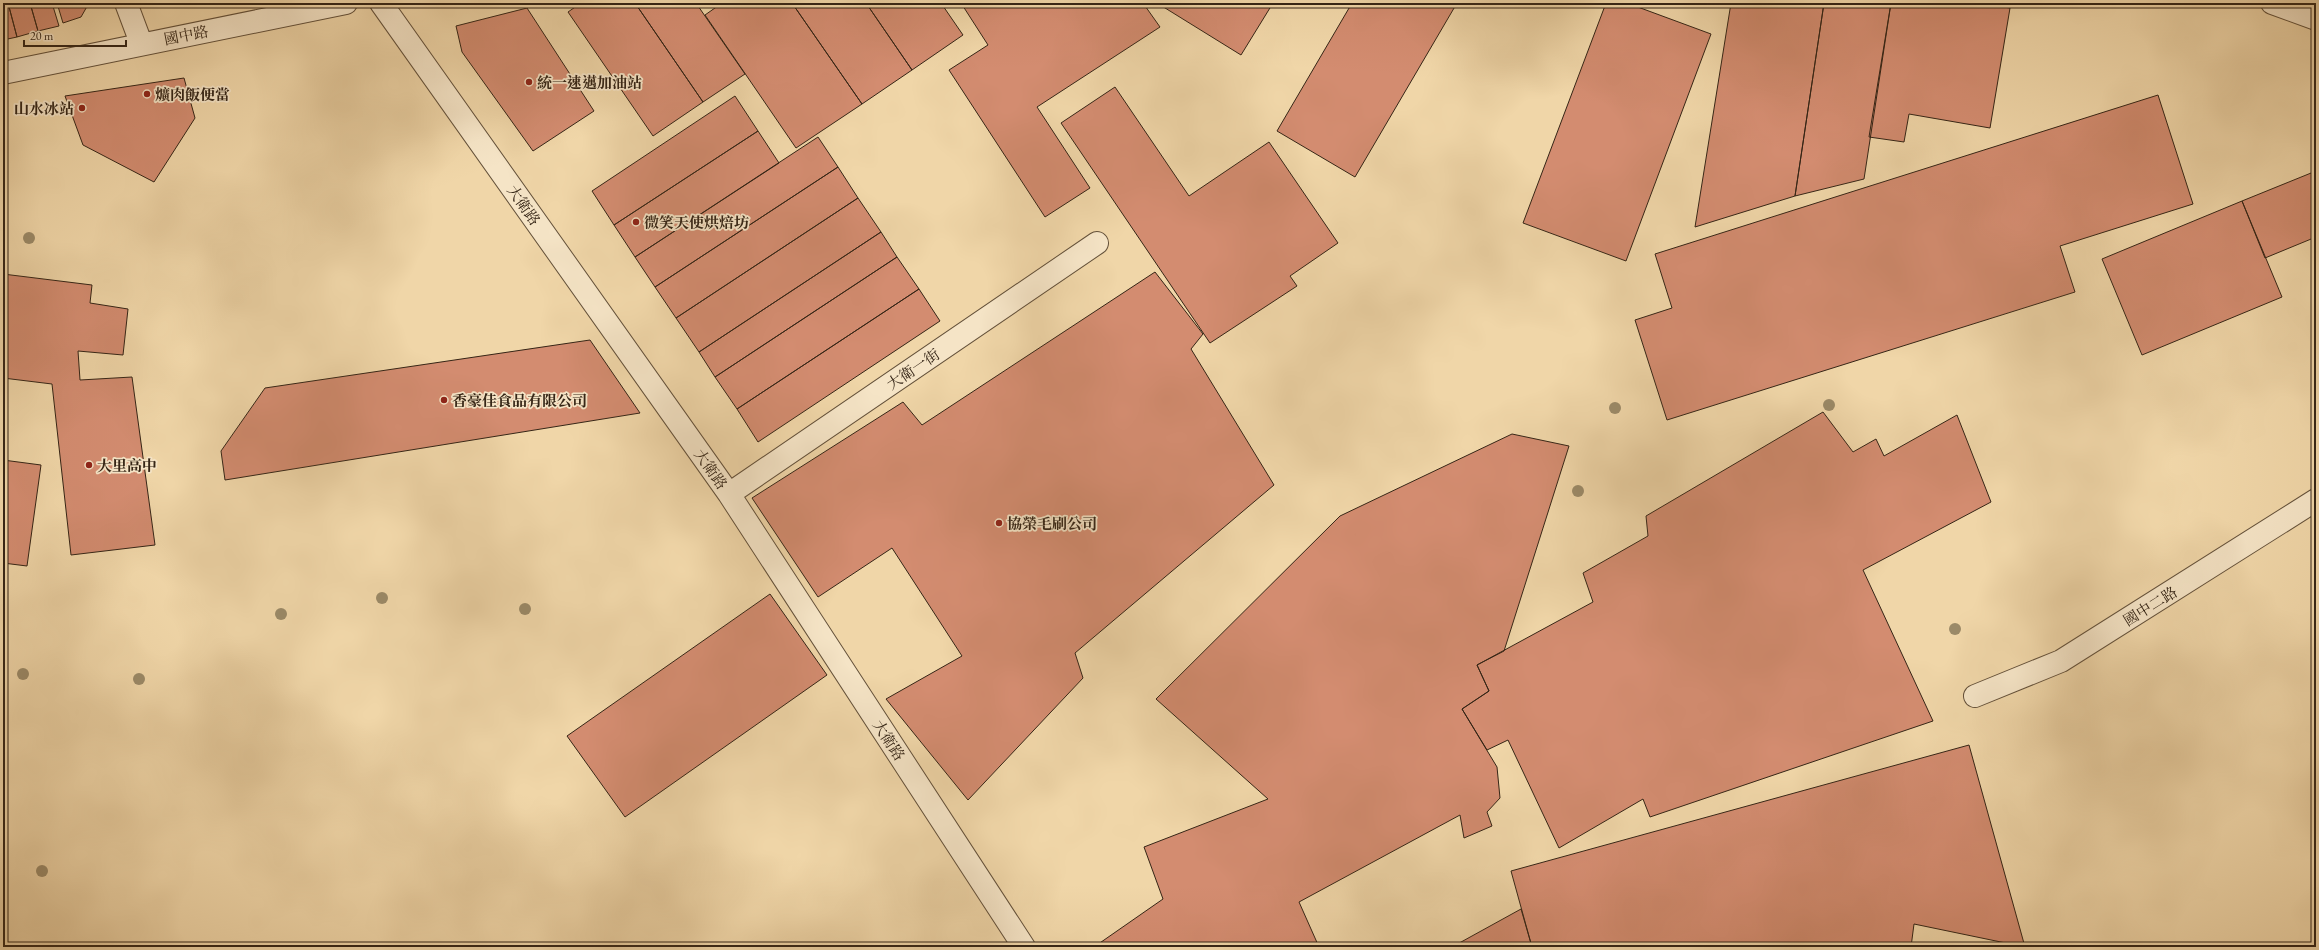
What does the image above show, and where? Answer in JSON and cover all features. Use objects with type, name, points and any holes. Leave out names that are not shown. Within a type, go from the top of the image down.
[{"type":"street","points":[[126,3],[141,43]]},
{"type":"street","name":"國中路","points":[[3,73],[141,43],[346,3]]},
{"type":"street","name":"大衛路","points":[[381,3],[728,494],[1024,947]]},
{"type":"street","points":[[2272,3],[2316,19]]},
{"type":"street","name":"大衛一街","points":[[728,494],[1097,243]]},
{"type":"street","name":"國中二路","points":[[1975,696],[2061,661],[2316,500]]},
{"type":"building","points":[[3,3],[8,3],[17,37],[3,40]]},
{"type":"building","points":[[8,3],[30,3],[38,31],[17,37]]},
{"type":"building","points":[[30,3],[52,3],[59,26],[38,31]]},
{"type":"building","points":[[57,3],[89,3],[81,17],[63,23]]},
{"type":"building","points":[[171,3],[184,3],[172,6]]},
{"type":"building","points":[[581,3],[635,3],[703,102],[653,136],[568,12]]},
{"type":"building","points":[[635,3],[696,3],[745,74],[703,102]]},
{"type":"building","points":[[722,3],[792,3],[862,104],[796,148],[705,15]]},
{"type":"building","points":[[792,3],[866,3],[912,70],[862,104]]},
{"type":"building","points":[[866,3],[941,3],[963,35],[912,70]]},
{"type":"building","points":[[961,3],[1143,3],[1160,27],[1037,107],[1090,188],[1045,217],[949,70],[988,45]]},
{"type":"building","points":[[1143,3],[1155,3],[1147,8]]},
{"type":"building","points":[[1157,3],[1273,3],[1241,55]]},
{"type":"building","points":[[1352,3],[1457,3],[1355,177],[1277,131]]},
{"type":"building","points":[[1606,3],[1627,3],[1711,34],[1626,261],[1523,223]]},
{"type":"building","points":[[1731,3],[1824,3],[1795,196],[1695,227]]},
{"type":"building","points":[[1824,3],[1891,3],[1864,179],[1795,196]]},
{"type":"building","points":[[1891,3],[1977,3],[2010,8],[1990,128],[1909,114],[1904,142],[1869,137]]},
{"type":"building","name":"統一速邁加油站","points":[[527,8],[594,111],[533,151],[462,52],[456,26]]},
{"type":"building","points":[[184,78],[195,118],[154,182],[83,145],[65,96]]},
{"type":"building","points":[[1115,87],[1189,196],[1269,142],[1338,243],[1290,276],[1297,286],[1210,343],[1061,123]]},
{"type":"building","points":[[2158,95],[2193,204],[2060,246],[2075,292],[1667,420],[1635,320],[1672,308],[1655,254]]},
{"type":"building","points":[[735,96],[758,131],[614,225],[592,191]]},
{"type":"building","points":[[758,131],[779,163],[635,257],[614,225]]},
{"type":"building","points":[[818,137],[838,167],[655,287],[635,257]]},
{"type":"building","points":[[838,167],[858,198],[676,318],[655,287]]},
{"type":"building","points":[[2316,171],[2316,237],[2265,258],[2242,201]]},
{"type":"building","points":[[858,198],[881,232],[699,352],[676,318]]},
{"type":"building","points":[[2242,201],[2282,297],[2142,355],[2102,259]]},
{"type":"building","points":[[881,232],[897,257],[715,377],[699,352]]},
{"type":"building","points":[[897,257],[919,289],[737,409],[715,377]]},
{"type":"building","name":"協榮毛刷公司","points":[[1155,272],[1203,334],[1191,349],[1274,485],[1075,653],[1083,678],[968,800],[886,699],[962,656],[892,548],[818,597],[752,498],[903,402],[922,425]]},
{"type":"building","points":[[3,274],[92,285],[90,303],[128,309],[123,355],[78,351],[80,380],[132,377],[155,545],[71,555],[52,384],[3,378]]},
{"type":"building","points":[[919,289],[940,321],[758,442],[737,409]]},
{"type":"building","name":"香豪佳食品有限公司","points":[[590,340],[640,413],[225,480],[221,451],[265,388]]},
{"type":"building","points":[[1823,412],[1853,452],[1876,439],[1884,456],[1957,415],[1991,502],[1863,570],[1933,721],[1650,817],[1643,799],[1559,848],[1508,740],[1487,750],[1462,709],[1489,691],[1477,665],[1593,602],[1583,573],[1648,536],[1646,516]]},
{"type":"building","points":[[1512,434],[1569,446],[1504,651],[1477,665],[1489,691],[1462,709],[1497,767],[1500,798],[1487,812],[1492,826],[1464,838],[1460,815],[1299,902],[1319,947],[1094,947],[1163,899],[1144,847],[1268,799],[1156,699],[1340,516]]},
{"type":"building","points":[[3,460],[41,465],[27,566],[3,563]]},
{"type":"building","points":[[770,594],[827,675],[625,817],[567,736]]},
{"type":"building","points":[[1969,745],[2025,947],[1914,924],[1911,947],[1532,947],[1511,871]]},
{"type":"building","points":[[1521,909],[1532,947],[1452,947]]},
{"type":"place","name":"統一速邁加油站","points":[[529,82]]},
{"type":"place","name":"爌肉飯便當","points":[[147,94]]},
{"type":"place","name":"山水冰站","points":[[82,108]]},
{"type":"place","name":"微笑天使烘焙坊","points":[[636,222]]},
{"type":"place","name":"香豪佳食品有限公司","points":[[444,400]]},
{"type":"place","name":"大里高中","points":[[89,465]]},
{"type":"place","name":"協榮毛刷公司","points":[[999,523]]}]
